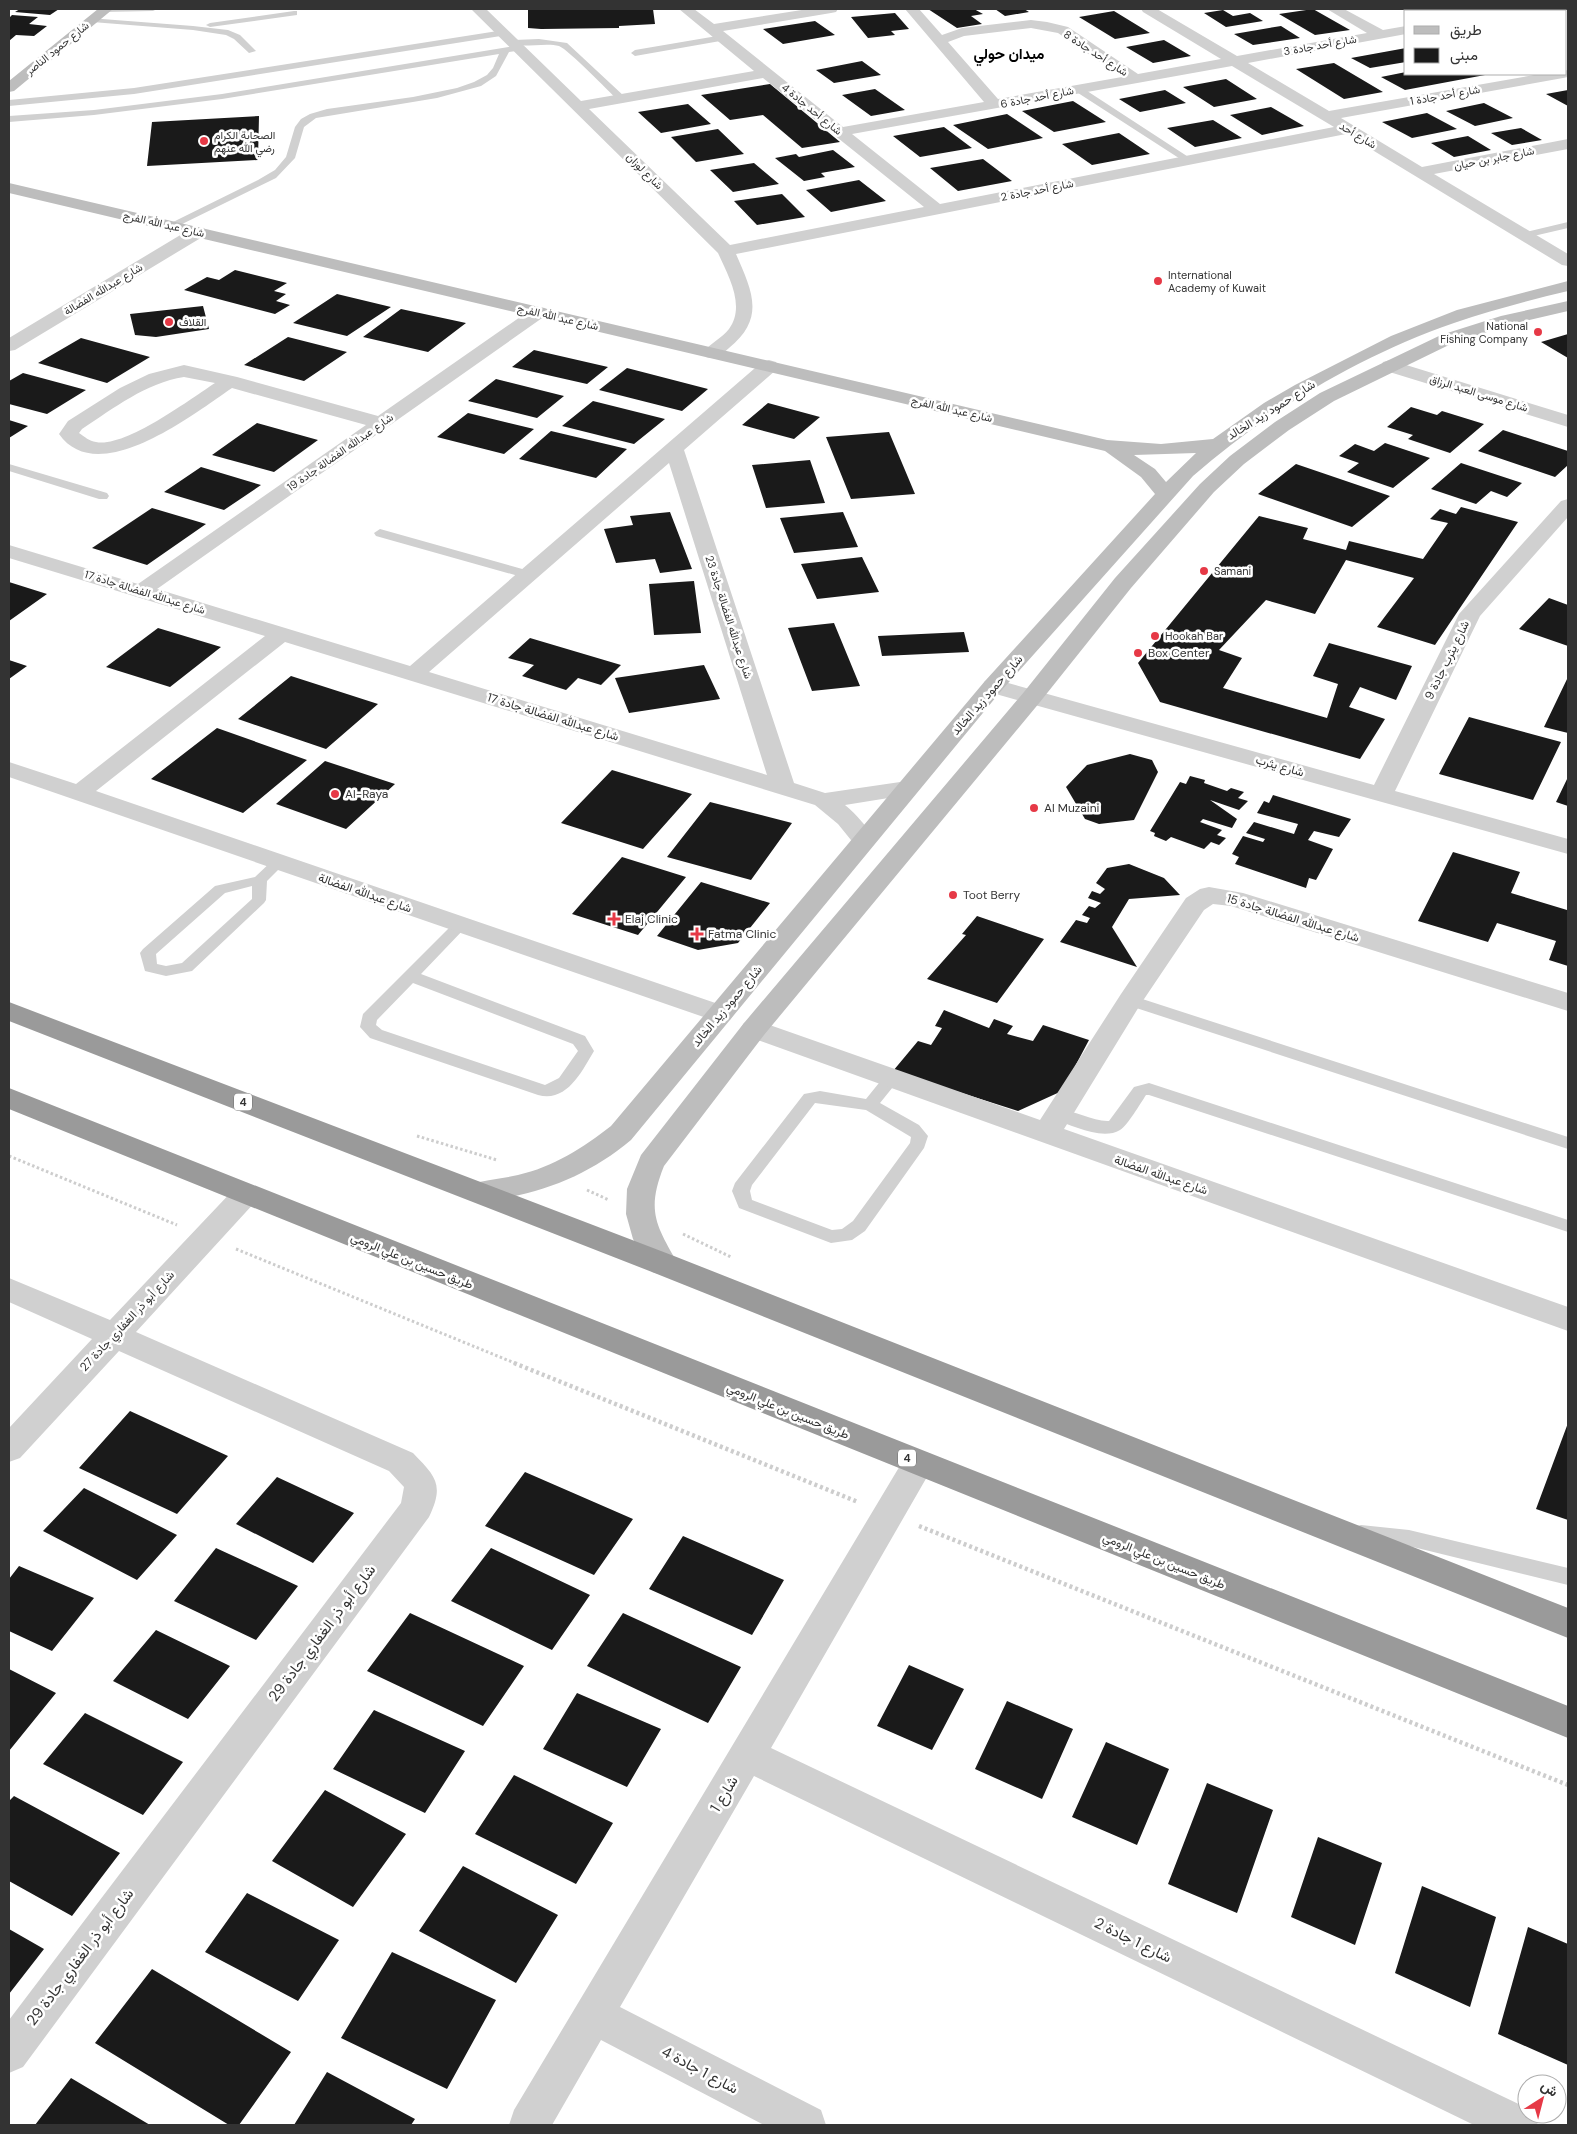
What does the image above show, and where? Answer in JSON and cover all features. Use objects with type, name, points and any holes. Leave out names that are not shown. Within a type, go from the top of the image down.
[{"type":"highway","name":"4","points":[[9,1011],[663,1264],[1568,1623]]},
{"type":"highway","name":"طريق حسين بن علي الرومي","points":[[9,1098],[1568,1722]]},
{"type":"main road","name":"شارع حمود الناصر","points":[[9,88],[105,10]]},
{"type":"main road","name":"شارع عبد الله الفرج","points":[[9,188],[1107,446],[1129,449],[1174,450],[1216,445]]},
{"type":"main road","name":"شارع حمود زيد الخالد","points":[[478,1192],[504,1189],[554,1176],[580,1164],[603,1149],[621,1133],[993,686],[1186,472],[1216,445],[1273,406],[1360,357],[1430,326],[1500,302],[1568,286]]},
{"type":"main road","name":"شارع حمود زيد الخالد","points":[[663,1264],[651,1248],[639,1213],[643,1178],[662,1146],[754,1029],[1032,697],[1123,583],[1207,488],[1237,460],[1282,426],[1327,397],[1447,339],[1507,320],[1568,306]]},
{"type":"main road","name":"شارع عبد الله الفرج","points":[[1107,446],[1148,473],[1166,495]]},
{"type":"street","name":"شارع لوزان","points":[[478,9],[511,44],[579,106],[726,251],[742,291],[746,309],[739,328],[712,353]]},
{"type":"street","name":"شارع أحد جادة 4","points":[[686,9],[937,210]]},
{"type":"street","points":[[717,33],[800,11],[831,9]]},
{"type":"street","points":[[912,9],[995,104]]},
{"type":"street","name":"شارع أحد","points":[[1148,9],[1568,261]]},
{"type":"street","points":[[1334,9],[1380,34]]},
{"type":"street","name":"شارع أحد جادة 8","points":[[940,40],[962,32],[1032,24],[1047,26],[1063,30],[1134,78]]},
{"type":"street","name":"شارع أحد جادة 3","points":[[1234,60],[1404,30]]},
{"type":"street","name":"شارع أحد جادة 6","points":[[840,132],[1234,60]]},
{"type":"street","points":[[579,106],[766,73]]},
{"type":"street","name":"شارع أحد جادة 1","points":[[1327,116],[1555,75]]},
{"type":"street","name":"شارع أحد جادة 2","points":[[726,251],[1348,129]]},
{"type":"street","name":"شارع جابر بن حيان","points":[[1420,172],[1568,144]]},
{"type":"street","name":"شارع عبدالله الفضالة","points":[[9,346],[198,232]]},
{"type":"street","name":"شارع عبدالله الفضالة جادة 19","points":[[141,591],[539,312]]},
{"type":"street","points":[[414,674],[769,366]]},
{"type":"street","name":"شارع موسى العبد الرزاق","points":[[1390,366],[1567,420]]},
{"type":"street","points":[[230,381],[139,440],[122,447],[89,447],[76,442],[69,434],[75,425],[135,388],[164,375],[185,371],[230,381],[381,423]]},
{"type":"street","name":"شارع عبدالله الفضالة جادة 23","points":[[674,448],[783,787]]},
{"type":"street","name":"شارع يثرب جادة 9","points":[[1381,794],[1470,614],[1564,514]]},
{"type":"street","name":"شارع عبدالله الفضالة جادة 17","points":[[9,551],[824,800],[847,819],[864,840]]},
{"type":"street","points":[[79,793],[282,634]]},
{"type":"street","name":"شارع يثرب","points":[[993,686],[1568,847]]},
{"type":"street","name":"شارع عبدالله الفضالة","points":[[9,770],[721,1014]]},
{"type":"street","name":"شارع عبدالله الفضالة جادة 17","points":[[824,800],[867,796],[907,788]]},
{"type":"street","name":"شارع عبدالله الفضالة جادة 15","points":[[1052,1124],[1130,1000],[1195,904],[1209,895],[1234,899],[1568,1002]]},
{"type":"street","name":"شارع عبدالله الفضالة","points":[[754,1029],[893,1077],[1052,1124],[1568,1319]]},
{"type":"street","name":"شارع أبو ذر الغفاري جادة 27","points":[[9,1449],[246,1194]]},
{"type":"street","points":[[9,1289],[115,1335]]},
{"type":"street","name":"شارع أبو ذر الغفاري جادة 29","points":[[9,2053],[416,1506],[421,1483],[401,1462],[115,1335]]},
{"type":"street","name":"شارع 1","points":[[529,2125],[919,1463]]},
{"type":"street","name":"شارع 1 جادة 2","points":[[748,1755],[1518,2125]]},
{"type":"street","name":"شارع 1 جادة 4","points":[[594,2015],[806,2125]]},
{"type":"lane","points":[[105,10],[153,9]]},
{"type":"lane","points":[[193,28],[294,13]]},
{"type":"lane","points":[[92,20],[193,28],[234,34],[252,52]]},
{"type":"lane","points":[[636,53],[717,33]]},
{"type":"lane","points":[[461,40],[468,47],[469,57]]},
{"type":"lane","points":[[9,103],[75,98],[157,88],[461,40],[511,44],[554,42],[564,45],[622,99]]},
{"type":"lane","points":[[9,119],[78,114],[258,92],[469,57],[511,44]]},
{"type":"lane","points":[[172,226],[260,183],[281,169],[293,155],[300,126],[307,118],[327,112],[465,89],[495,73],[511,44]]},
{"type":"lane","points":[[1078,89],[1188,160]]},
{"type":"lane","points":[[75,98],[73,106],[78,114]]},
{"type":"lane","points":[[1525,235],[1568,225]]},
{"type":"lane","points":[[9,467],[103,496]]},
{"type":"lane","points":[[380,533],[529,575]]},
{"type":"lane","points":[[260,880],[259,900],[187,967],[166,971],[150,967],[148,953],[220,888],[260,880],[278,863]]},
{"type":"lane","points":[[410,976],[580,1040],[586,1051],[564,1085],[555,1090],[544,1090],[376,1034],[368,1027],[369,1018],[410,976],[460,925]]},
{"type":"lane","points":[[1130,1000],[1568,1143]]},
{"type":"lane","points":[[870,1105],[893,1077]]},
{"type":"lane","points":[[1052,1124],[1111,1128],[1116,1125],[1140,1091],[1149,1089],[1568,1226]]},
{"type":"lane","points":[[820,1097],[870,1105],[913,1129],[920,1136],[918,1144],[859,1226],[846,1235],[831,1237],[746,1204],[741,1192],[744,1183],[810,1098],[820,1097]]},
{"type":"lane","points":[[1332,1530],[1409,1538],[1568,1577]]},
{"type":"path","points":[[414,1135],[504,1161]]},
{"type":"path","points":[[9,1156],[597,1398],[1568,1785]]},
{"type":"building","points":[[20,9],[59,9],[50,15],[15,12]]},
{"type":"building","points":[[528,9],[653,9],[655,24],[619,26],[619,28],[528,28]]},
{"type":"building","points":[[928,9],[974,9],[983,14],[971,16],[982,24],[957,28]]},
{"type":"building","points":[[995,9],[1024,9],[1029,12],[1005,16]]},
{"type":"building","points":[[1313,9],[1350,30],[1315,35],[1279,14]]},
{"type":"building","points":[[1223,10],[1233,16],[1250,13],[1263,21],[1226,27],[1204,13]]},
{"type":"building","points":[[1114,11],[1150,33],[1115,39],[1079,17]]},
{"type":"building","points":[[895,13],[909,29],[891,31],[895,35],[868,38],[851,17]]},
{"type":"building","points":[[12,15],[38,17],[29,24],[47,26],[34,36],[16,35],[9,41],[9,18]]},
{"type":"building","points":[[815,21],[835,35],[783,44],[763,29]]},
{"type":"building","points":[[1281,26],[1300,38],[1253,45],[1234,34]]},
{"type":"building","points":[[1164,40],[1191,56],[1153,63],[1126,47]]},
{"type":"building","points":[[1404,48],[1404,62],[1370,68],[1351,58]]},
{"type":"building","points":[[862,61],[881,75],[834,83],[816,70]]},
{"type":"building","points":[[1334,63],[1383,92],[1344,99],[1296,69]]},
{"type":"building","points":[[1404,72],[1404,75],[1485,75],[1405,90],[1381,77]]},
{"type":"building","points":[[1226,79],[1257,99],[1214,107],[1183,87]]},
{"type":"building","points":[[770,84],[840,142],[802,148],[763,115],[730,120],[701,95]]},
{"type":"building","points":[[875,89],[905,110],[871,116],[842,95]]},
{"type":"building","points":[[1165,90],[1186,103],[1140,112],[1119,99]]},
{"type":"building","points":[[1568,90],[1568,106],[1546,94]]},
{"type":"building","points":[[1073,101],[1106,122],[1054,132],[1022,111]]},
{"type":"building","points":[[1484,103],[1513,118],[1475,126],[1446,111]]},
{"type":"building","points":[[688,104],[711,124],[661,133],[638,112]]},
{"type":"building","points":[[1271,107],[1304,126],[1262,135],[1230,115]]},
{"type":"building","points":[[1427,113],[1457,129],[1412,138],[1382,122]]},
{"type":"building","points":[[1007,114],[1043,138],[988,149],[953,125]]},
{"type":"building","name":"الصحابة الكرام رضي الله عنهم","points":[[259,116],[258,160],[147,166],[152,122]]},
{"type":"building","points":[[1213,120],[1242,138],[1195,147],[1167,128]]},
{"type":"building","points":[[944,127],[972,148],[920,157],[893,136]]},
{"type":"building","points":[[1521,128],[1542,140],[1512,145],[1491,133]]},
{"type":"building","points":[[718,129],[744,154],[696,162],[671,137]]},
{"type":"building","points":[[1119,133],[1150,154],[1092,165],[1062,144]]},
{"type":"building","points":[[1468,136],[1491,150],[1454,157],[1431,143]]},
{"type":"building","points":[[833,150],[855,167],[821,173],[825,177],[804,181],[775,158],[796,154],[799,157]]},
{"type":"building","points":[[983,159],[1012,181],[958,191],[930,168]]},
{"type":"building","points":[[754,163],[779,184],[733,192],[710,170]]},
{"type":"building","points":[[859,180],[886,201],[831,212],[806,190]]},
{"type":"building","points":[[782,194],[805,217],[757,225],[734,201]]},
{"type":"building","points":[[235,270],[287,283],[274,291],[286,294],[276,301],[290,305],[275,314],[184,290],[207,277],[219,280]]},
{"type":"building","points":[[337,294],[391,307],[347,336],[293,323]]},
{"type":"building","name":"القلاف","points":[[203,306],[209,329],[156,337],[135,335],[130,314]]},
{"type":"building","points":[[401,309],[466,323],[428,352],[363,337]]},
{"type":"building","points":[[1568,334],[1568,358],[1541,342]]},
{"type":"building","points":[[288,337],[347,352],[304,381],[244,365]]},
{"type":"building","points":[[81,338],[150,357],[107,383],[38,363]]},
{"type":"building","points":[[534,350],[608,367],[587,384],[512,367]]},
{"type":"building","points":[[627,368],[708,389],[682,411],[599,390]]},
{"type":"building","points":[[23,373],[86,390],[47,414],[9,404],[9,381]]},
{"type":"building","points":[[496,379],[564,396],[537,418],[468,401]]},
{"type":"building","points":[[593,401],[665,419],[634,444],[562,426]]},
{"type":"building","points":[[768,403],[820,417],[794,439],[742,425]]},
{"type":"building","points":[[1411,407],[1437,415],[1442,411],[1484,424],[1450,453],[1408,439],[1413,435],[1387,427]]},
{"type":"building","points":[[468,413],[534,429],[504,454],[437,437]]},
{"type":"building","points":[[9,420],[28,426],[9,438]]},
{"type":"building","points":[[257,423],[318,440],[274,472],[212,455]]},
{"type":"building","points":[[1503,430],[1568,451],[1568,465],[1555,477],[1478,451]]},
{"type":"building","points":[[551,431],[627,449],[596,478],[519,459]]},
{"type":"building","points":[[889,432],[915,494],[851,499],[826,437]]},
{"type":"building","points":[[1385,443],[1430,458],[1393,488],[1347,472],[1359,463],[1339,456],[1355,444],[1374,451]]},
{"type":"building","points":[[810,460],[825,503],[766,508],[752,465]]},
{"type":"building","points":[[1461,463],[1522,483],[1507,497],[1491,491],[1476,504],[1431,489]]},
{"type":"building","points":[[1296,464],[1390,496],[1352,527],[1258,494]]},
{"type":"building","points":[[201,467],[261,485],[224,510],[164,492]]},
{"type":"building","points":[[1461,507],[1518,522],[1435,645],[1377,627],[1414,578],[1346,560],[1315,614],[1266,600],[1219,650],[1242,658],[1223,688],[1327,718],[1338,684],[1313,676],[1329,643],[1412,666],[1396,700],[1360,687],[1349,707],[1385,719],[1360,759],[1160,702],[1138,663],[1259,516],[1308,528],[1303,539],[1346,550],[1349,541],[1423,559],[1448,523],[1430,519],[1440,509],[1456,514]]},
{"type":"building","points":[[152,508],[206,524],[147,565],[92,548]]},
{"type":"building","points":[[670,512],[692,569],[660,573],[655,559],[616,563],[604,529],[633,525],[630,516]]},
{"type":"building","points":[[843,512],[858,547],[794,553],[780,518]]},
{"type":"building","points":[[862,557],[879,592],[817,599],[801,564]]},
{"type":"building","points":[[694,581],[701,633],[654,635],[649,584]]},
{"type":"building","points":[[9,582],[47,594],[9,621]]},
{"type":"building","points":[[1549,598],[1568,605],[1568,646],[1519,629]]},
{"type":"building","points":[[834,623],[860,686],[812,691],[788,628]]},
{"type":"building","points":[[158,628],[221,647],[170,687],[106,667]]},
{"type":"building","points":[[964,632],[969,652],[882,656],[878,636]]},
{"type":"building","points":[[530,638],[621,665],[601,685],[578,678],[566,690],[522,676],[534,665],[508,658]]},
{"type":"building","points":[[9,660],[27,666],[9,679]]},
{"type":"building","points":[[704,665],[720,699],[629,713],[615,678]]},
{"type":"building","points":[[291,676],[378,704],[326,749],[238,719]]},
{"type":"building","points":[[1568,677],[1568,733],[1544,727]]},
{"type":"building","points":[[1469,717],[1561,742],[1533,800],[1439,774]]},
{"type":"building","points":[[217,728],[307,760],[243,813],[151,779]]},
{"type":"building","points":[[1130,754],[1152,760],[1158,772],[1134,820],[1099,824],[1085,819],[1066,787],[1087,765]]},
{"type":"building","name":"Al-Raya","points":[[325,761],[395,784],[346,829],[276,804]]},
{"type":"building","points":[[612,770],[692,794],[643,849],[561,823]]},
{"type":"building","points":[[1190,776],[1205,780],[1204,783],[1227,791],[1231,788],[1244,792],[1238,798],[1248,801],[1239,810],[1210,800],[1237,819],[1232,828],[1203,819],[1200,822],[1222,830],[1217,835],[1226,838],[1219,845],[1211,842],[1204,849],[1171,837],[1166,841],[1154,836],[1155,833],[1150,831],[1180,782],[1186,784]]},
{"type":"building","points":[[1568,777],[1568,806],[1556,802]]},
{"type":"building","points":[[1273,795],[1351,819],[1339,837],[1314,831],[1308,840],[1333,849],[1316,880],[1309,878],[1306,888],[1235,864],[1239,857],[1232,854],[1243,836],[1263,842],[1265,839],[1246,833],[1254,822],[1294,834],[1298,824],[1257,813],[1264,801],[1269,803]]},
{"type":"building","points":[[710,802],[792,823],[751,880],[667,857]]},
{"type":"building","points":[[1453,852],[1520,872],[1511,893],[1567,910],[1568,906],[1568,966],[1549,960],[1556,941],[1497,923],[1488,942],[1418,921]]},
{"type":"building","points":[[622,857],[686,877],[638,935],[572,914]]},
{"type":"building","points":[[1129,864],[1164,878],[1180,895],[1129,899],[1112,927],[1137,967],[1060,942],[1076,920],[1087,923],[1090,918],[1082,915],[1089,906],[1095,908],[1101,903],[1088,898],[1092,891],[1100,894],[1105,889],[1096,883],[1107,868]]},
{"type":"building","points":[[701,882],[770,903],[738,943],[698,950],[657,936]]},
{"type":"building","points":[[977,916],[1044,939],[997,1003],[927,979],[966,935],[962,934]]},
{"type":"building","points":[[944,1010],[989,1028],[994,1019],[1013,1026],[1007,1034],[1033,1041],[1043,1025],[1089,1040],[1062,1091],[1018,1111],[893,1071],[918,1041],[931,1045],[942,1028],[935,1026]]},
{"type":"building","points":[[130,1411],[228,1456],[177,1514],[79,1468]]},
{"type":"building","points":[[1568,1423],[1568,1520],[1536,1509]]},
{"type":"building","points":[[525,1472],[633,1519],[594,1575],[485,1526]]},
{"type":"building","points":[[277,1477],[354,1513],[313,1563],[236,1524]]},
{"type":"building","points":[[84,1488],[177,1535],[137,1580],[43,1531]]},
{"type":"building","points":[[683,1536],[784,1580],[752,1635],[649,1589]]},
{"type":"building","points":[[216,1548],[298,1586],[256,1640],[174,1601]]},
{"type":"building","points":[[491,1548],[590,1595],[552,1650],[451,1601]]},
{"type":"building","points":[[19,1566],[94,1598],[52,1651],[9,1631],[9,1579]]},
{"type":"building","points":[[410,1613],[524,1666],[483,1726],[367,1671]]},
{"type":"building","points":[[623,1613],[741,1667],[708,1723],[587,1666]]},
{"type":"building","points":[[156,1630],[230,1666],[188,1719],[113,1681]]},
{"type":"building","points":[[909,1665],[964,1689],[932,1750],[877,1726]]},
{"type":"building","points":[[9,1669],[56,1693],[9,1751]]},
{"type":"building","points":[[577,1693],[661,1729],[627,1787],[543,1749]]},
{"type":"building","points":[[1007,1701],[1073,1729],[1042,1799],[975,1769]]},
{"type":"building","points":[[374,1710],[465,1751],[425,1813],[333,1769]]},
{"type":"building","points":[[85,1713],[183,1762],[143,1815],[43,1764]]},
{"type":"building","points":[[1106,1742],[1169,1769],[1137,1845],[1072,1817]]},
{"type":"building","points":[[514,1775],[613,1823],[576,1884],[475,1834]]},
{"type":"building","points":[[1207,1783],[1273,1810],[1237,1913],[1168,1884]]},
{"type":"building","points":[[325,1790],[406,1834],[353,1907],[272,1861]]},
{"type":"building","points":[[14,1796],[120,1853],[72,1916],[9,1881],[9,1801]]},
{"type":"building","points":[[1318,1837],[1382,1863],[1355,1945],[1291,1917]]},
{"type":"building","points":[[463,1866],[558,1915],[516,1983],[419,1931]]},
{"type":"building","points":[[1422,1886],[1496,1917],[1470,2007],[1395,1973]]},
{"type":"building","points":[[247,1893],[339,1940],[298,2001],[205,1952]]},
{"type":"building","points":[[1528,1927],[1568,1944],[1568,2065],[1498,2034]]},
{"type":"building","points":[[9,1929],[44,1949],[9,1994]]},
{"type":"building","points":[[392,1952],[496,2000],[447,2089],[341,2038]]},
{"type":"building","points":[[152,1969],[291,2052],[239,2125],[229,2125],[95,2043]]},
{"type":"building","points":[[327,2072],[415,2119],[411,2125],[294,2125]]},
{"type":"building","points":[[71,2078],[150,2125],[35,2125]]},
{"type":"place","name":"الصحابة الكرام رضي الله عنهم","points":[[204,141]]},
{"type":"place","name":"International Academy of Kuwait","points":[[1158,281]]},
{"type":"place","name":"القلاف","points":[[169,322]]},
{"type":"place","name":"National Fishing Company","points":[[1538,332]]},
{"type":"place","name":"Samani","points":[[1204,571]]},
{"type":"place","name":"Hookah Bar","points":[[1155,636]]},
{"type":"place","name":"Box Center","points":[[1138,653]]},
{"type":"place","name":"Al-Raya","points":[[335,794]]},
{"type":"place","name":"Al Muzaini","points":[[1034,808]]},
{"type":"place","name":"Toot Berry","points":[[953,895]]},
{"type":"place","name":"Elaj Clinic","points":[[614,919]]},
{"type":"place","name":"Fatma Clinic","points":[[697,934]]},
{"type":"district","name":"ميدان حولي","points":[[1009,54]]}]
